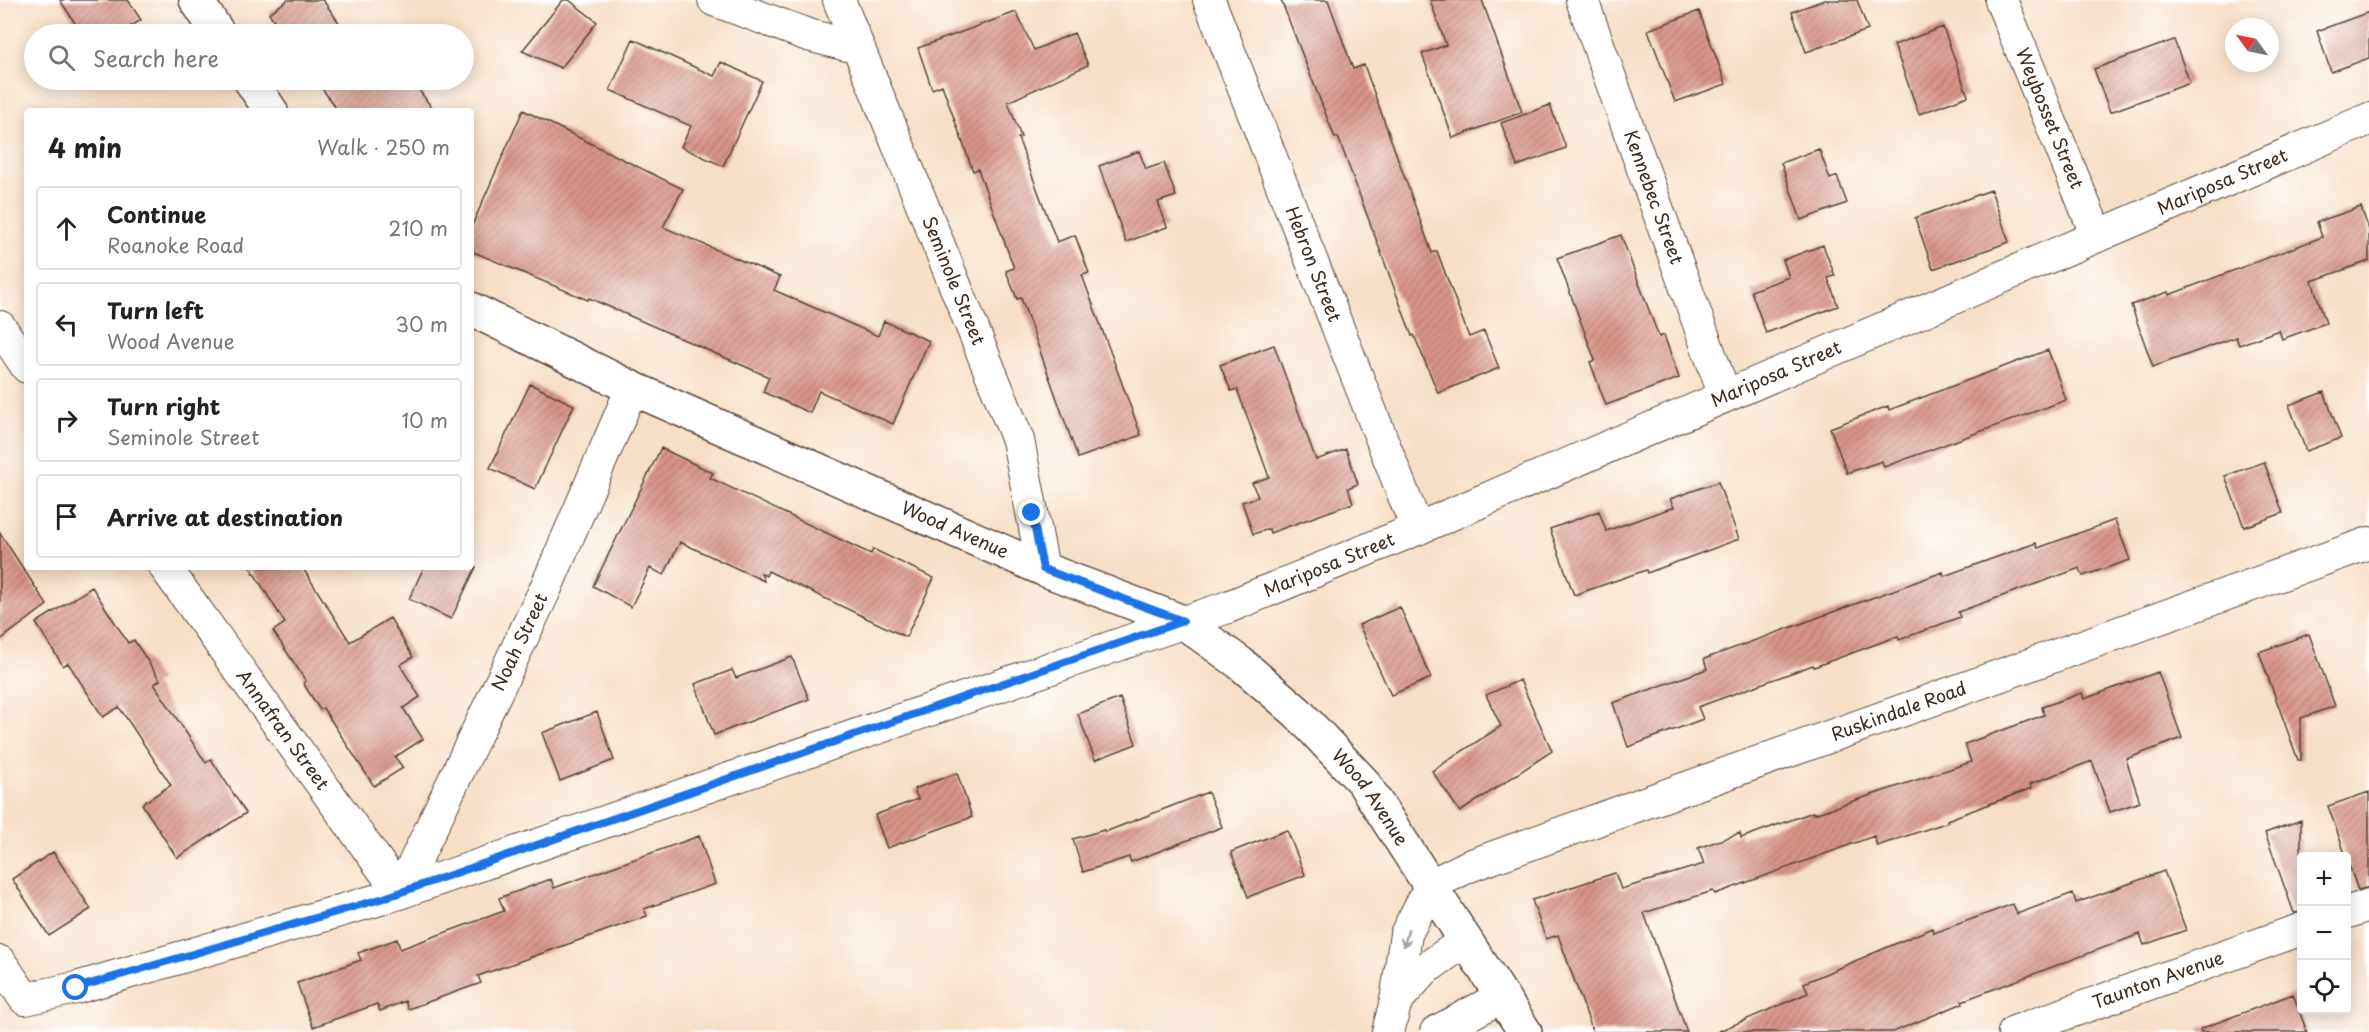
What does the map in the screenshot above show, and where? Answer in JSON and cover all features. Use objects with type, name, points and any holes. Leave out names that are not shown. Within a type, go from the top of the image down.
[{"type":"main road","points":[[196,0],[212,24]]},
{"type":"main road","points":[[257,90],[269,108]]},
{"type":"main road","name":"Wood Avenue","points":[[474,310],[632,388],[1043,569],[1183,621],[1240,663],[1297,712],[1363,782],[1525,1032]]},
{"type":"street","points":[[714,0],[808,35],[858,48]]},
{"type":"street","name":"Seminole Street","points":[[839,0],[1018,440],[1043,569]]},
{"type":"street","name":"Hebron Street","points":[[1209,0],[1417,529]]},
{"type":"street","name":"Kennebec Street","points":[[1582,0],[1725,396]]},
{"type":"street","name":"Weybosset Street","points":[[2001,0],[2097,236]]},
{"type":"street","name":"Mariposa Street","points":[[0,962],[25,999],[76,988],[400,893],[1228,607],[1417,529],[2369,119]]},
{"type":"street","points":[[0,327],[24,363]]},
{"type":"street","name":"Noah Street","points":[[400,893],[545,590],[632,388]]},
{"type":"street","name":"Ruskindale Road","points":[[1431,885],[1468,866],[2369,543]]},
{"type":"street","name":"Annafran Street","points":[[167,570],[400,893]]},
{"type":"street","points":[[1388,1032],[1396,1001],[1406,933],[1431,885]]},
{"type":"street","points":[[2351,911],[2369,905]]},
{"type":"street","name":"Taunton Avenue","points":[[2014,1032],[2297,930]]},
{"type":"street","points":[[1396,1001],[1424,970],[1466,940]]},
{"type":"street","points":[[1436,1032],[1503,996]]},
{"type":"building","points":[[60,0],[128,0],[141,20],[135,24],[76,24]]},
{"type":"building","points":[[288,0],[323,0],[340,24],[276,24],[269,13]]},
{"type":"building","points":[[563,0],[569,0],[597,22],[561,68],[522,51]]},
{"type":"building","points":[[1281,0],[1328,0],[1353,69],[1364,65],[1432,253],[1437,251],[1469,337],[1484,331],[1499,368],[1438,393],[1414,335],[1412,336],[1338,137],[1335,138]]},
{"type":"building","points":[[1430,0],[1482,0],[1522,112],[1453,138],[1422,54],[1446,45]]},
{"type":"building","points":[[1824,0],[1857,0],[1868,30],[1806,52],[1792,12]]},
{"type":"building","points":[[1699,11],[1726,84],[1675,102],[1648,30]]},
{"type":"building","points":[[1016,12],[1034,50],[1074,33],[1088,65],[1008,102],[1021,137],[1018,138],[1057,242],[1075,235],[1089,273],[1082,275],[1141,435],[1078,458],[1021,298],[1017,299],[1006,271],[1014,268],[978,169],[973,171],[942,85],[932,89],[918,48]]},
{"type":"building","points":[[2369,12],[2369,58],[2331,72],[2317,31]]},
{"type":"building","points":[[1943,27],[1968,96],[1919,114],[1894,45]]},
{"type":"building","points":[[633,39],[714,76],[721,62],[762,81],[723,166],[681,147],[691,126],[610,90]]},
{"type":"building","points":[[2174,40],[2190,83],[2110,112],[2094,69]]},
{"type":"building","points":[[323,90],[419,90],[432,108],[336,108]]},
{"type":"building","points":[[1550,105],[1566,148],[1517,166],[1501,123]]},
{"type":"building","points":[[523,110],[683,189],[663,227],[780,277],[774,290],[878,336],[884,321],[929,341],[893,424],[819,391],[810,413],[763,392],[769,377],[589,298],[588,300],[474,252],[474,221]]},
{"type":"building","points":[[1819,149],[1830,179],[1837,176],[1847,203],[1801,220],[1781,163]]},
{"type":"building","points":[[1139,151],[1146,169],[1164,163],[1176,196],[1158,202],[1167,227],[1126,242],[1099,166]]},
{"type":"building","points":[[1991,190],[2009,242],[1933,269],[1915,218]]},
{"type":"building","points":[[2361,207],[2369,230],[2369,261],[2312,281],[2326,323],[2282,339],[2279,330],[2239,345],[2236,337],[2153,367],[2131,305],[2168,292],[2169,295],[2322,237],[2317,222]]},
{"type":"building","points":[[1621,235],[1659,337],[1664,335],[1679,378],[1606,405],[1590,362],[1595,360],[1557,258]]},
{"type":"building","points":[[1823,245],[1835,276],[1828,278],[1838,306],[1766,333],[1751,291],[1789,277],[1783,260]]},
{"type":"building","points":[[1274,345],[1316,460],[1346,449],[1358,484],[1348,488],[1353,503],[1270,533],[1269,529],[1253,534],[1242,502],[1258,497],[1252,483],[1269,477],[1237,389],[1231,391],[1220,365]]},
{"type":"building","points":[[2048,350],[2066,400],[1884,467],[1882,461],[1847,473],[1830,428],[1888,406],[1889,410]]},
{"type":"building","points":[[530,384],[574,405],[535,489],[490,468]]},
{"type":"building","points":[[2324,392],[2341,438],[2306,451],[2289,405]]},
{"type":"building","points":[[661,448],[713,473],[710,478],[871,554],[873,549],[934,578],[906,637],[768,571],[766,576],[761,573],[764,581],[680,542],[664,575],[650,568],[631,607],[593,586]]},
{"type":"building","points":[[2264,462],[2283,513],[2244,527],[2225,476]]},
{"type":"building","points":[[1718,482],[1739,539],[1647,573],[1646,570],[1574,595],[1550,529],[1599,511],[1606,531],[1674,507],[1670,499]]},
{"type":"building","points":[[2115,520],[2130,560],[2083,576],[2080,568],[1958,612],[1960,617],[1899,640],[1898,636],[1698,707],[1703,719],[1628,747],[1613,703],[1707,669],[1704,659],[1943,572],[1944,576],[2036,543],[2038,548]]},
{"type":"building","points":[[0,533],[47,605],[0,640]]},
{"type":"building","points":[[476,567],[451,619],[409,599],[423,570],[474,570]]},
{"type":"building","points":[[252,570],[304,570],[350,642],[390,618],[413,657],[400,665],[420,697],[403,708],[423,739],[395,757],[403,768],[374,786],[323,708],[320,710],[303,683],[306,681],[273,631],[285,623]]},
{"type":"building","points":[[92,587],[128,643],[134,640],[160,680],[154,684],[206,763],[211,759],[246,813],[177,858],[142,804],[171,785],[119,707],[103,717],[68,663],[63,666],[36,623]]},
{"type":"building","points":[[1400,607],[1431,678],[1391,695],[1359,625]]},
{"type":"building","points":[[2309,634],[2335,706],[2301,718],[2301,760],[2298,760],[2259,652]]},
{"type":"building","points":[[792,657],[809,699],[714,735],[695,684],[732,670],[736,678]]},
{"type":"building","points":[[2158,672],[2182,738],[2126,759],[2140,802],[2110,812],[2092,761],[2030,784],[2032,788],[1947,820],[1948,822],[1877,846],[1874,836],[1715,894],[1713,891],[1644,913],[1687,1032],[1593,1032],[1558,935],[1546,939],[1532,900],[1615,873],[1621,889],[1704,864],[1698,848],[1740,833],[1741,838],[1813,812],[1814,814],[1971,762],[1965,744],[2044,715],[2042,707],[2082,693],[2084,699]]},
{"type":"building","points":[[1520,680],[1552,751],[1460,812],[1432,771],[1501,726],[1486,695]]},
{"type":"building","points":[[1120,698],[1136,744],[1095,760],[1078,714]]},
{"type":"building","points":[[597,712],[614,760],[560,781],[542,733]]},
{"type":"building","points":[[957,773],[972,817],[887,848],[875,815],[918,799],[914,789]]},
{"type":"building","points":[[1208,792],[1222,827],[1131,862],[1129,857],[1083,872],[1073,839],[1104,830],[1105,832]]},
{"type":"building","points":[[2369,792],[2369,887],[2358,890],[2351,870],[2351,852],[2344,852],[2328,806]]},
{"type":"building","points":[[2301,820],[2301,852],[2297,852],[2297,913],[2294,913],[2265,833]]},
{"type":"building","points":[[1287,830],[1305,875],[1248,897],[1231,852]]},
{"type":"building","points":[[699,836],[715,884],[644,909],[647,916],[478,976],[481,983],[408,1009],[405,1001],[380,1011],[377,1004],[313,1027],[297,983],[361,960],[358,953],[397,939],[400,949],[504,911],[499,898],[551,879],[554,888]]},
{"type":"building","points":[[53,852],[91,909],[49,936],[12,879]]},
{"type":"building","points":[[2164,871],[2186,930],[2144,945],[2140,934],[1962,1001],[1963,1003],[1893,1032],[1717,1032],[1808,993],[1804,983],[1932,928],[1934,933],[2013,904],[2017,914],[2073,893],[2076,903]]},
{"type":"building","points":[[2293,994],[2297,1014],[2300,1014],[2307,1032],[2201,1032],[2200,1029]]},
{"type":"route","points":[[76,988],[384,898],[1183,621],[1043,569],[1032,513]]}]
